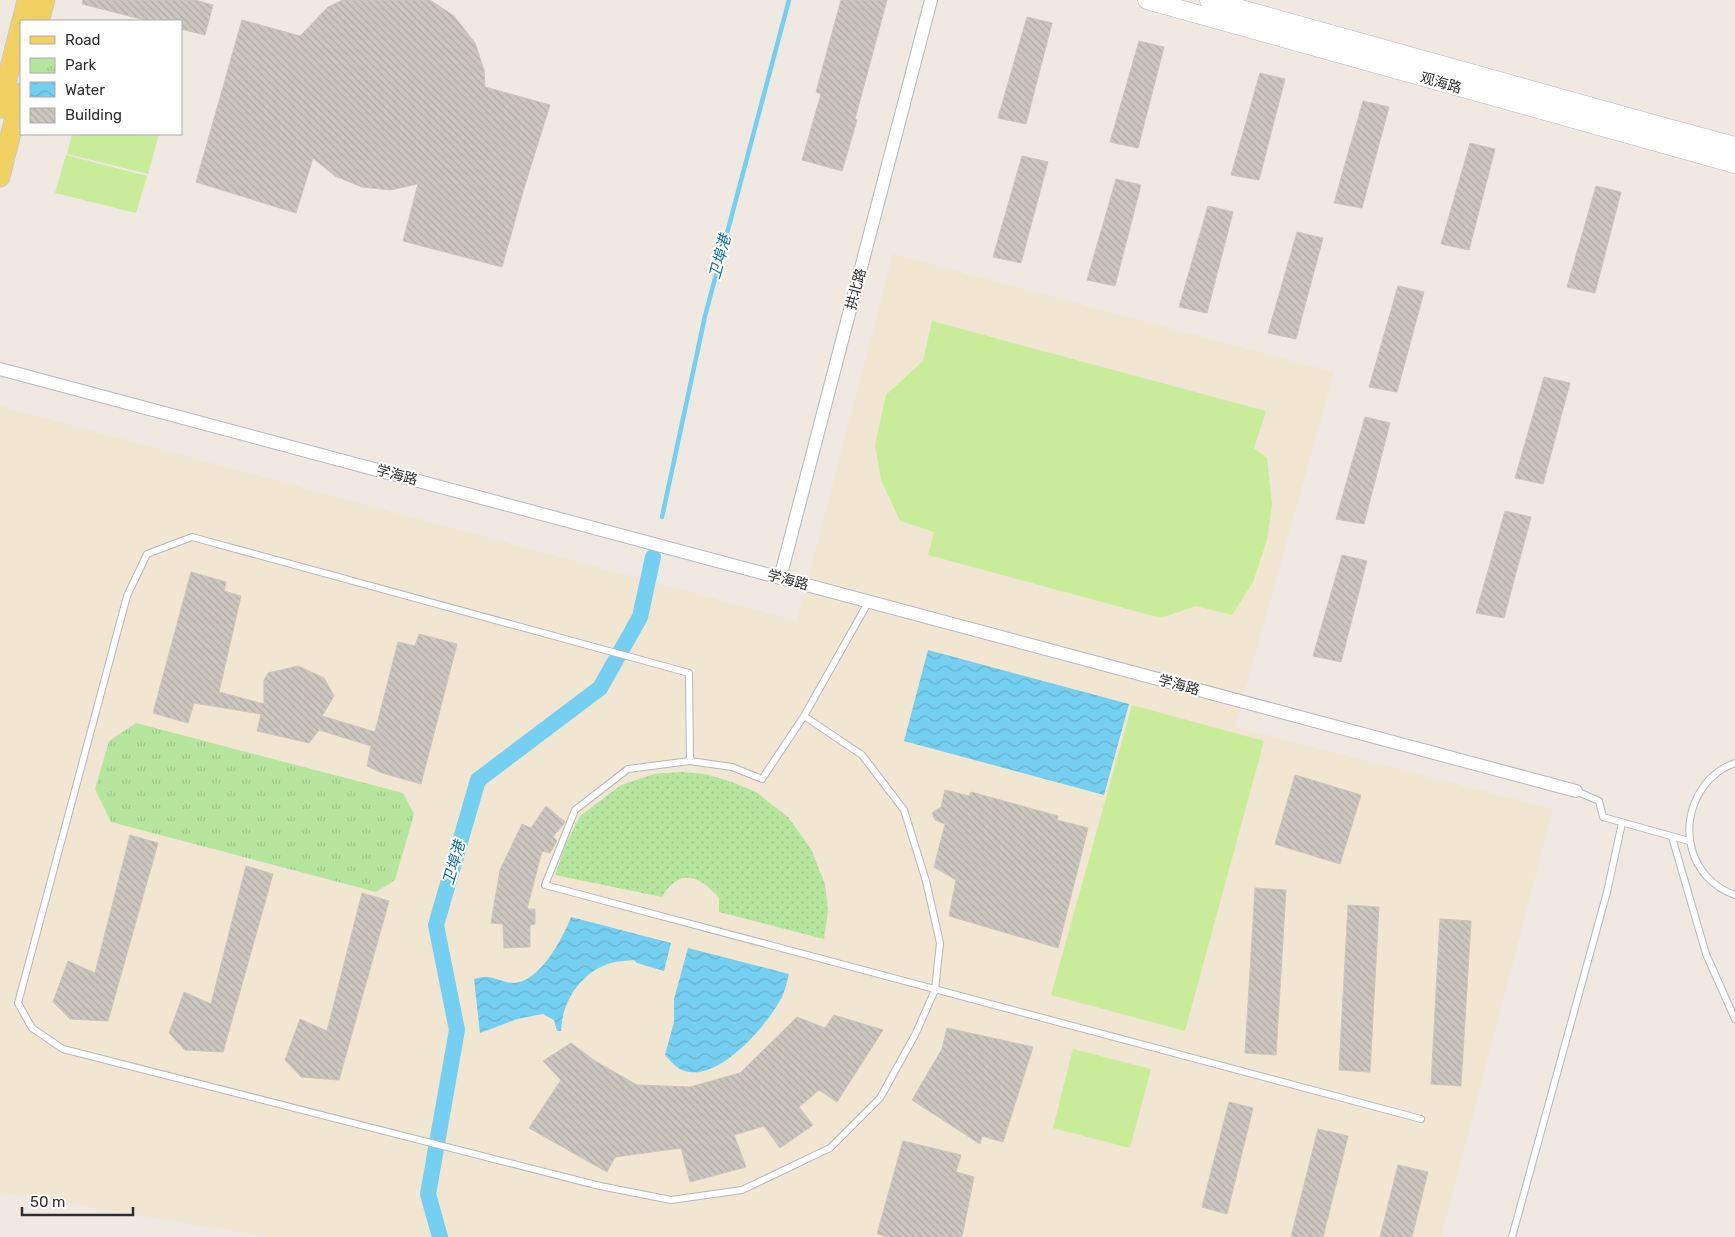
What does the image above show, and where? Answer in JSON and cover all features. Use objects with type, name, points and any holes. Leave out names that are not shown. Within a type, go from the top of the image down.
[{"type":"main road","points":[[23,20],[27,0]]},
{"type":"main road","points":[[39,20],[45,0]]},
{"type":"main road","name":"观海路","points":[[1146,0],[1735,164]]},
{"type":"main road","name":"观海路","points":[[1209,0],[1735,146]]},
{"type":"main road","points":[[0,108],[20,31]]},
{"type":"main road","points":[[0,177],[20,97]]},
{"type":"street","name":"拱北路","points":[[780,578],[931,0]]},
{"type":"street","name":"学海路","points":[[0,369],[1576,791]]},
{"type":"lane","points":[[690,761],[688,673],[192,537],[147,554],[127,596],[18,1003],[32,1028],[63,1049],[600,1186],[671,1200],[742,1190],[830,1148],[880,1098],[915,1035],[935,990],[940,943],[926,881],[904,810],[862,755],[804,716]]},
{"type":"lane","points":[[869,601],[804,716],[762,779],[732,767],[690,761],[628,769],[575,810],[545,885],[1421,1119]]},
{"type":"lane","points":[[1735,763],[1728,765],[1710,778],[1696,796],[1689,818],[1689,841],[1697,864],[1712,882],[1735,895]]},
{"type":"lane","points":[[1576,791],[1599,801],[1603,817],[1689,841]]},
{"type":"lane","points":[[1512,1237],[1607,892],[1622,822]]},
{"type":"lane","points":[[1672,837],[1706,954],[1735,1019]]},
{"type":"shaded area","points":[[893,254],[1334,372],[1235,727],[1553,809],[1441,1237],[270,1237],[0,1192],[0,406],[797,621]]},
{"type":"green space","points":[[72,135],[159,135],[148,174],[67,154]]},
{"type":"green space","points":[[66,155],[147,176],[136,213],[55,193]]},
{"type":"green space","points":[[932,321],[1266,411],[1254,448],[1267,458],[1272,504],[1267,540],[1253,582],[1232,615],[1196,606],[1161,618],[928,555],[934,532],[900,521],[881,480],[875,445],[886,395],[923,361]]},
{"type":"green space","points":[[1132,705],[1264,741],[1185,1031],[1051,995]]},
{"type":"green space","points":[[136,723],[403,793],[414,814],[395,880],[376,892],[111,822],[95,789],[109,741]]},
{"type":"green space","points":[[681,772],[705,774],[756,792],[788,817],[811,849],[825,884],[828,911],[824,939],[719,912],[719,898],[705,884],[690,878],[676,881],[662,897],[555,875],[565,846],[580,816],[621,785],[654,774]]},
{"type":"green space","points":[[1073,1049],[1151,1069],[1130,1148],[1053,1128]]},
{"type":"water","points":[[928,650],[1129,704],[1104,795],[904,741]]},
{"type":"water","points":[[571,917],[671,943],[664,971],[637,963],[634,960],[611,963],[591,973],[575,989],[565,1009],[561,1031],[557,1031],[554,1020],[543,1014],[517,1019],[480,1033],[474,979],[487,977],[512,983],[522,981],[531,976],[549,958]]},
{"type":"water","points":[[688,948],[789,974],[782,997],[775,1009],[753,1036],[725,1061],[710,1069],[696,1072],[679,1069],[665,1055],[674,1022],[674,999]]},
{"type":"building","points":[[83,0],[195,0],[213,5],[205,35],[182,29],[182,20],[145,20],[82,4]]},
{"type":"building","points":[[343,0],[430,0],[454,16],[475,43],[484,70],[485,87],[550,105],[502,267],[403,241],[418,184],[390,190],[362,187],[335,176],[313,158],[296,213],[196,182],[242,20],[300,36],[328,7]]},
{"type":"building","points":[[841,0],[887,0],[855,119],[857,120],[842,171],[802,160],[821,94],[816,92]]},
{"type":"building","points":[[1027,17],[1052,23],[1026,124],[998,118]]},
{"type":"building","points":[[1139,41],[1164,47],[1138,148],[1110,142]]},
{"type":"building","points":[[1260,73],[1285,79],[1259,180],[1231,175]]},
{"type":"building","points":[[1363,101],[1389,107],[1362,208],[1334,203]]},
{"type":"building","points":[[1470,143],[1495,149],[1469,250],[1441,244]]},
{"type":"building","points":[[1022,156],[1048,162],[1021,263],[993,257]]},
{"type":"building","points":[[1116,179],[1141,185],[1115,286],[1087,280]]},
{"type":"building","points":[[1596,186],[1621,192],[1595,293],[1567,287]]},
{"type":"building","points":[[1208,206],[1233,212],[1207,313],[1179,307]]},
{"type":"building","points":[[1297,232],[1323,238],[1296,339],[1268,333]]},
{"type":"building","points":[[1398,286],[1424,292],[1397,392],[1369,387]]},
{"type":"building","points":[[1544,377],[1570,383],[1543,484],[1515,478]]},
{"type":"building","points":[[1365,417],[1390,423],[1364,524],[1336,519]]},
{"type":"building","points":[[1505,511],[1531,517],[1504,618],[1476,613]]},
{"type":"building","points":[[1342,555],[1367,561],[1341,662],[1313,656]]},
{"type":"building","points":[[191,572],[226,582],[224,591],[241,596],[219,692],[264,704],[264,680],[268,673],[298,666],[324,678],[334,696],[322,716],[375,732],[398,642],[415,646],[419,634],[457,644],[421,784],[382,773],[367,766],[371,746],[319,730],[309,743],[257,731],[261,714],[194,703],[188,723],[153,713]]},
{"type":"building","points":[[1295,775],[1361,795],[1340,864],[1275,844]]},
{"type":"building","points":[[945,790],[969,796],[971,792],[1058,816],[1057,820],[1088,828],[1058,948],[949,916],[956,880],[934,867],[945,824],[935,820],[932,813],[941,807]]},
{"type":"building","points":[[546,806],[565,822],[553,837],[557,841],[550,853],[542,851],[527,909],[535,909],[535,924],[530,925],[530,947],[504,948],[503,924],[491,923],[500,870],[522,824],[531,828]]},
{"type":"building","points":[[130,835],[158,843],[108,1021],[70,1019],[53,1002],[68,961],[95,973]]},
{"type":"building","points":[[246,866],[273,874],[223,1052],[185,1050],[169,1033],[184,992],[211,1004]]},
{"type":"building","points":[[1255,888],[1286,890],[1276,1055],[1245,1053]]},
{"type":"building","points":[[362,893],[389,901],[339,1080],[301,1077],[285,1060],[300,1019],[327,1031]]},
{"type":"building","points":[[1348,905],[1379,907],[1370,1072],[1339,1070]]},
{"type":"building","points":[[1440,919],[1471,921],[1461,1086],[1431,1084]]},
{"type":"building","points":[[834,1015],[883,1030],[837,1102],[819,1090],[799,1107],[813,1125],[780,1148],[764,1126],[734,1135],[746,1167],[690,1182],[681,1148],[615,1157],[607,1172],[529,1128],[561,1080],[543,1061],[571,1043],[595,1061],[637,1085],[690,1087],[740,1073],[797,1017],[825,1028]]},
{"type":"building","points":[[947,1028],[1033,1047],[1003,1142],[982,1136],[980,1144],[912,1100],[942,1049]]},
{"type":"building","points":[[1229,1102],[1253,1108],[1227,1214],[1202,1207]]},
{"type":"building","points":[[1318,1129],[1348,1136],[1323,1237],[1291,1237]]},
{"type":"building","points":[[903,1141],[961,1155],[956,1172],[974,1177],[962,1237],[889,1237],[877,1234]]},
{"type":"building","points":[[1398,1165],[1428,1172],[1412,1237],[1380,1237]]},
{"type":"waterway","name":"卫埠港","points":[[662,517],[705,316],[789,0]]},
{"type":"waterway","name":"卫埠港","points":[[440,1237],[428,1194],[457,1030],[436,925],[478,780],[600,688],[640,617],[653,557]]}]
